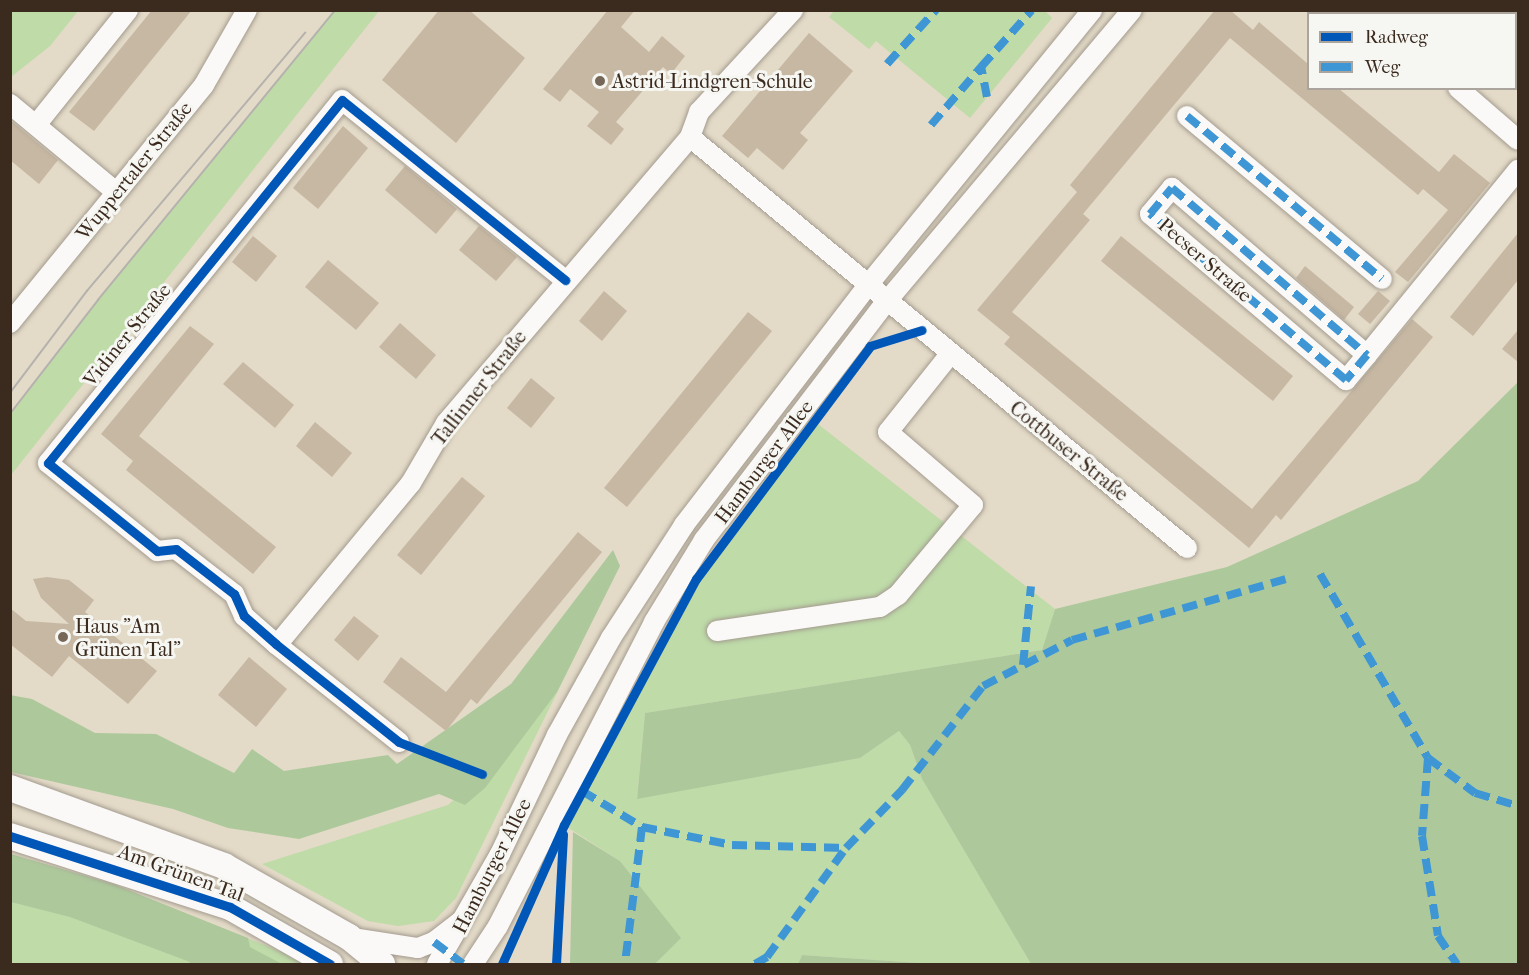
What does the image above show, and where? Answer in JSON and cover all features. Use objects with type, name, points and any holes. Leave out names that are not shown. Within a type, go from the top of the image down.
[{"type":"main road","name":"Am Grünen Tal","points":[[10,788],[224,866],[349,937],[382,964]]},
{"type":"main road","name":"Am Grünen Tal","points":[[10,836],[230,907],[330,964]]},
{"type":"street","points":[[36,126],[128,10]]},
{"type":"street","name":"Wuppertaler Straße","points":[[10,323],[204,85],[247,10]]},
{"type":"street","name":"Tallinner Straße","points":[[277,645],[411,483],[446,423],[690,137],[699,112],[793,10]]},
{"type":"street","name":"Hamburger Allee","points":[[437,964],[465,918],[557,735],[611,639],[684,525],[867,285],[1092,10]]},
{"type":"street","name":"Hamburger Allee","points":[[479,961],[654,622],[698,549],[887,301],[1132,10]]},
{"type":"street","points":[[1460,90],[1518,140]]},
{"type":"street","name":"Vidiner Straße","points":[[399,742],[277,645],[244,615],[234,594],[176,549],[157,551],[48,463],[342,100],[566,280]]},
{"type":"street","points":[[10,104],[116,192]]},
{"type":"street","points":[[1186,116],[1382,279]]},
{"type":"street","points":[[690,137],[867,285]]},
{"type":"street","name":"Pecser Straße","points":[[1367,355],[1172,188],[1150,214],[1346,380],[1367,355],[1518,170]]},
{"type":"street","name":"Cottbuser Straße","points":[[867,285],[1187,548]]},
{"type":"street","points":[[717,632],[880,607],[898,595],[974,505],[888,432],[951,353]]},
{"type":"street","points":[[349,937],[376,944],[418,948],[434,942],[465,918]]},
{"type":"green space","points":[[11,10],[78,11],[50,46],[11,77]]},
{"type":"green space","points":[[1044,10],[1052,18],[970,118],[876,41],[869,49],[829,17],[834,11]]},
{"type":"green space","points":[[335,11],[379,11],[11,475],[11,414],[98,300]]},
{"type":"green space","points":[[1518,382],[1518,964],[1031,964],[922,779],[910,745],[899,731],[860,758],[637,799],[645,713],[1042,650],[1055,609],[1227,567],[1418,481]]},
{"type":"green space","points":[[814,421],[1055,609],[1042,650],[645,713],[637,798],[860,758],[899,731],[910,745],[922,779],[1031,964],[935,964],[802,955],[798,964],[655,964],[680,938],[620,861],[564,825],[696,579]]},
{"type":"green space","points":[[613,550],[620,566],[557,692],[485,788],[465,805],[439,794],[299,839],[228,828],[173,809],[11,772],[10,695],[32,699],[95,733],[156,734],[234,773],[252,749],[284,771],[388,755],[397,764],[511,684]]},
{"type":"green space","points":[[582,642],[456,898],[434,921],[398,926],[368,921],[262,864],[448,805],[482,774]]},
{"type":"green space","points":[[573,832],[620,861],[681,938],[655,964],[570,964]]},
{"type":"green space","points":[[10,854],[113,884],[294,957],[304,964],[11,964]]},
{"type":"green space","points":[[11,854],[113,884],[248,938],[250,947],[282,964],[187,964],[190,962],[70,917],[11,902]]},
{"type":"green space","points":[[802,955],[935,964],[798,964]]},
{"type":"building","points":[[152,10],[192,10],[94,131],[69,112]]},
{"type":"building","points":[[439,10],[469,10],[525,58],[456,143],[382,80]]},
{"type":"building","name":"Astrid-Lindgren-Schule","points":[[608,10],[635,10],[621,27],[649,52],[662,36],[685,56],[671,74],[663,67],[616,122],[624,129],[611,145],[587,126],[599,112],[570,89],[560,102],[543,89]]},
{"type":"building","points":[[1215,10],[1230,10],[1253,30],[1259,22],[1307,63],[1307,90],[1340,90],[1439,172],[1454,154],[1490,183],[1408,282],[1395,272],[1448,210],[1423,189],[1418,195],[1230,38],[1083,214],[1090,220],[1012,312],[1252,509],[1412,319],[1433,337],[1281,520],[1276,515],[1249,548],[1004,344],[1010,337],[977,310],[1077,192],[1070,185]]},
{"type":"building","points":[[809,33],[853,71],[800,133],[808,140],[783,170],[757,148],[748,158],[722,136]]},
{"type":"building","points":[[10,120],[58,160],[39,184],[10,160]]},
{"type":"building","points":[[343,126],[368,148],[318,209],[293,188]]},
{"type":"building","points":[[405,166],[457,209],[436,234],[385,190]]},
{"type":"building","points":[[479,226],[517,257],[496,281],[459,250]]},
{"type":"building","points":[[1518,233],[1518,280],[1473,336],[1450,317]]},
{"type":"building","points":[[253,236],[277,256],[256,282],[232,262]]},
{"type":"building","points":[[1121,236],[1293,376],[1273,401],[1101,261]]},
{"type":"building","points":[[328,260],[379,303],[356,330],[305,287]]},
{"type":"building","points":[[1305,266],[1354,307],[1344,320],[1296,278]]},
{"type":"building","points":[[604,291],[627,311],[602,341],[579,321]]},
{"type":"building","points":[[1378,291],[1390,301],[1370,324],[1358,314]]},
{"type":"building","points":[[748,312],[772,331],[627,507],[604,488]]},
{"type":"building","points":[[400,323],[436,355],[416,379],[379,347]]},
{"type":"building","points":[[190,326],[214,344],[139,436],[276,547],[253,574],[126,470],[133,461],[101,434]]},
{"type":"building","points":[[1518,330],[1518,362],[1502,349]]},
{"type":"building","points":[[243,362],[294,405],[275,428],[223,384]]},
{"type":"building","points":[[531,378],[555,398],[531,428],[507,408]]},
{"type":"building","points":[[315,422],[352,453],[332,477],[296,446]]},
{"type":"building","points":[[462,477],[485,496],[421,575],[397,555]]},
{"type":"building","points":[[578,532],[602,552],[477,704],[471,699],[446,731],[383,682],[401,657],[446,692]]},
{"type":"building","name":"Haus \"Am Grünen Tal\"","points":[[47,577],[69,580],[94,600],[85,612],[157,671],[128,704],[69,656],[52,677],[10,644],[10,608],[26,621],[69,624],[41,598],[33,579]]},
{"type":"building","points":[[354,616],[379,636],[358,661],[334,640]]},
{"type":"building","points":[[249,657],[287,689],[256,727],[218,695]]},
{"type":"tram line","points":[[10,414],[98,300],[335,10]]},
{"type":"tram line","points":[[10,393],[87,291],[305,33]]},
{"type":"marked path","points":[[887,64],[936,10]]},
{"type":"marked path","points":[[987,97],[981,67],[1032,10]]},
{"type":"marked path","points":[[931,125],[981,67]]},
{"type":"marked path","points":[[1187,116],[1382,279]]},
{"type":"marked path","points":[[1172,188],[1367,355],[1346,380],[1150,214],[1172,188]]},
{"type":"marked path","points":[[1320,574],[1428,758],[1422,836],[1438,936],[1457,964]]},
{"type":"marked path","points":[[755,964],[767,957],[846,848],[902,790],[983,686],[1072,640],[1286,579]]},
{"type":"marked path","points":[[1023,665],[1031,586]]},
{"type":"marked path","points":[[1428,758],[1475,793],[1518,806]]},
{"type":"marked path","points":[[582,791],[642,827],[625,964]]},
{"type":"marked path","points":[[642,827],[732,845],[846,848]]},
{"type":"marked path","points":[[434,942],[463,964]]},
{"type":"cycle path","points":[[482,774],[399,742],[244,616],[234,594],[176,549],[157,551],[48,463],[342,100],[565,280]]},
{"type":"cycle path","points":[[502,964],[564,825],[696,579],[870,346],[922,330]]},
{"type":"cycle path","points":[[556,964],[563,834]]},
{"type":"cycle path","points":[[10,836],[230,907],[330,964]]},
{"type":"place","name":"Astrid-Lindgren-Schule","points":[[600,81]]},
{"type":"place","name":"Haus \"Am Grünen Tal\"","points":[[63,637]]}]
